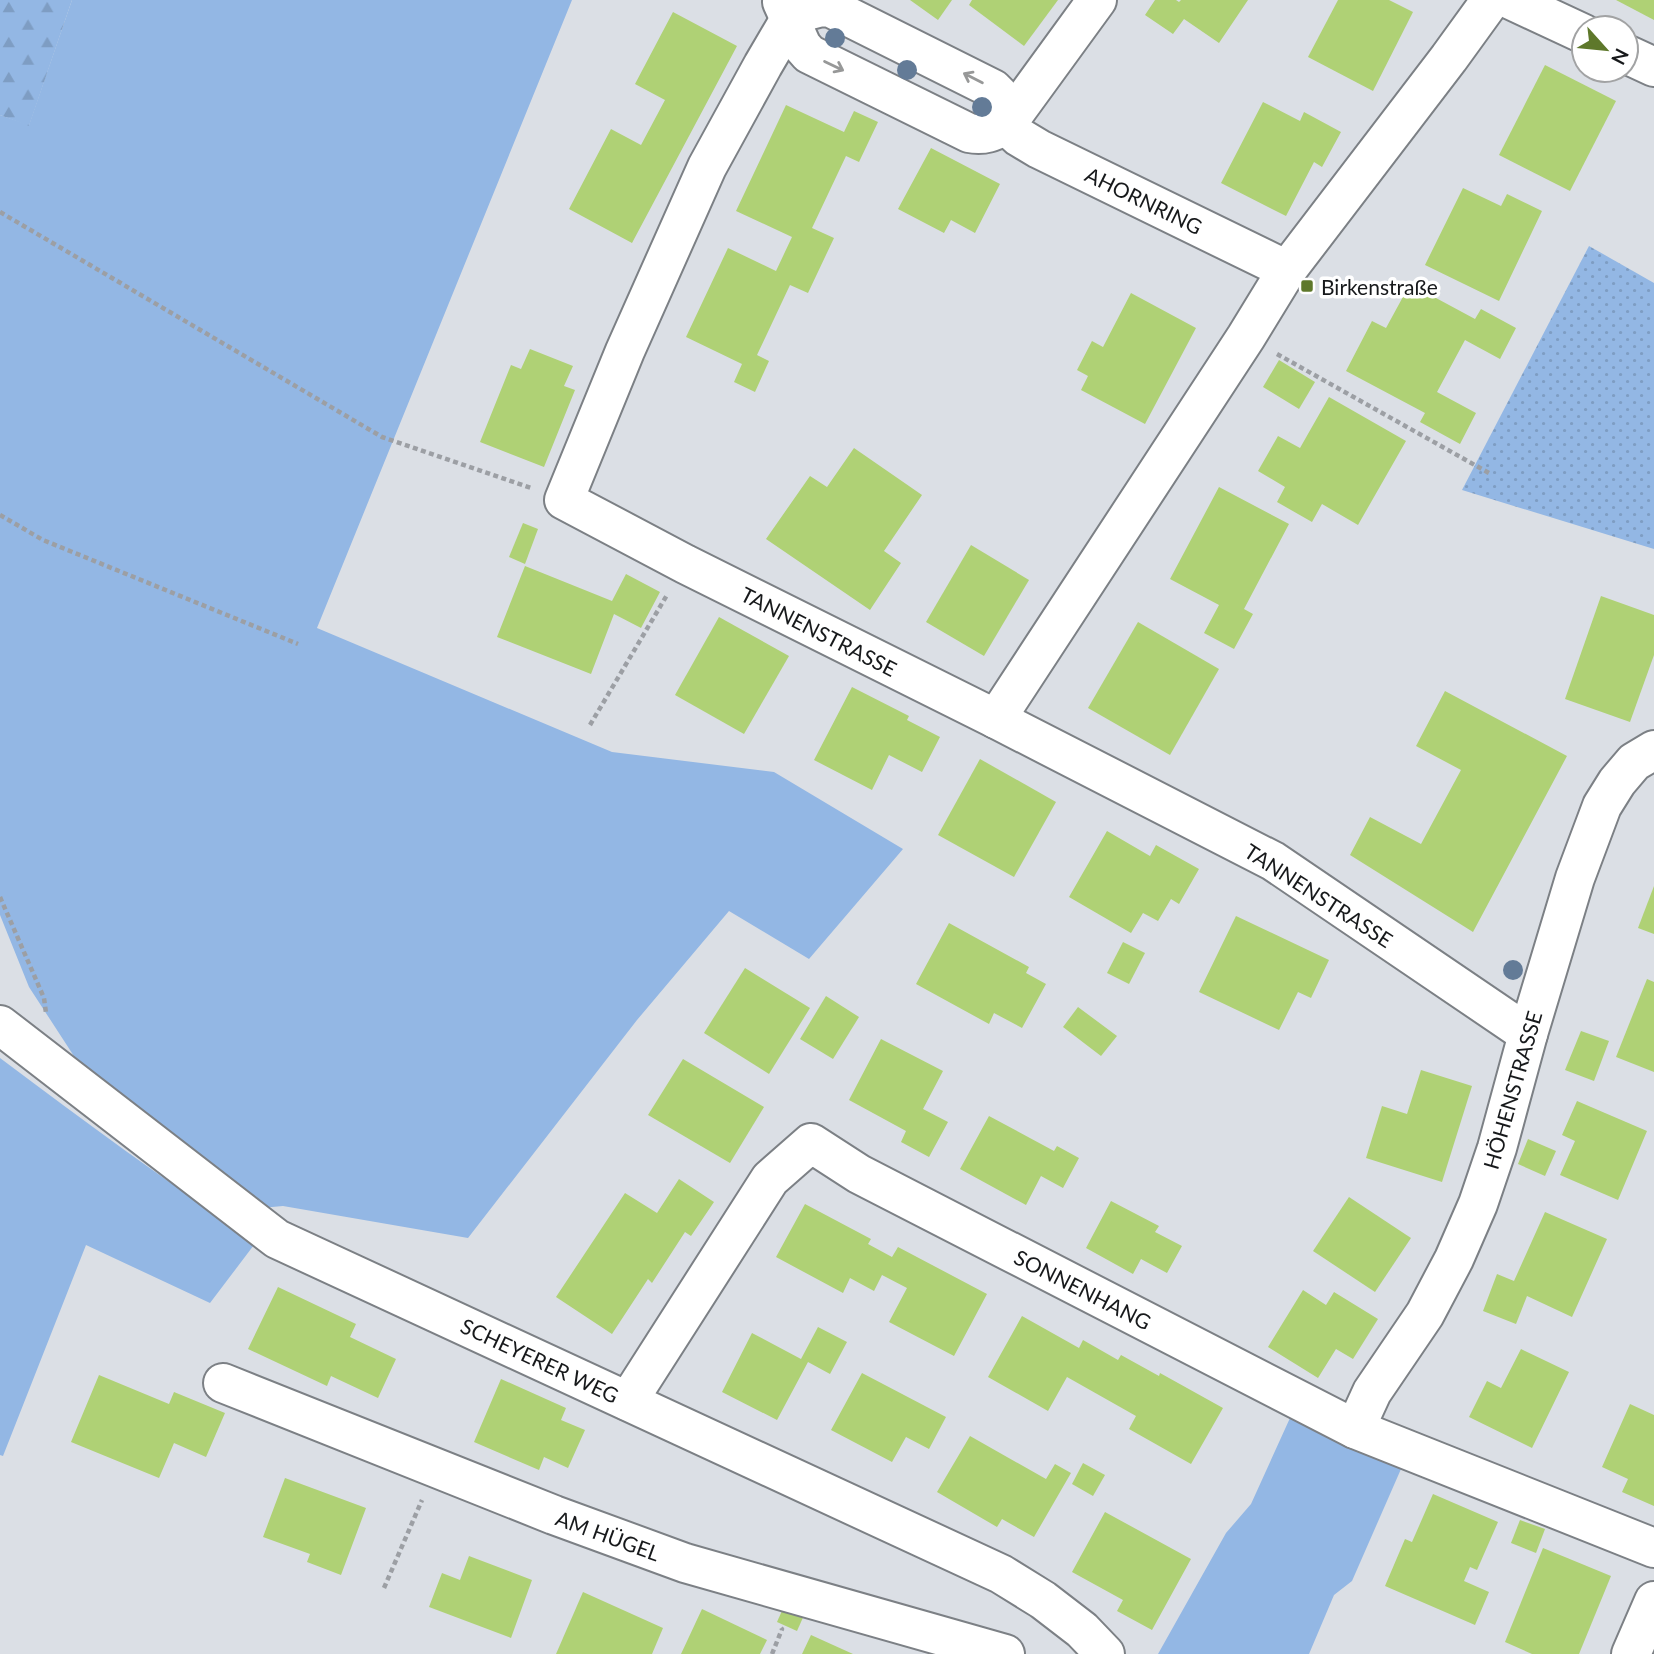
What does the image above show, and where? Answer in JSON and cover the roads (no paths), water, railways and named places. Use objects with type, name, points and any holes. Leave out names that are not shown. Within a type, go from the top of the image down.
[{"type":"street","points":[[1006,125],[999,95],[993,89],[829,7],[785,10],[802,46],[809,54],[969,133],[979,135],[989,134],[1006,125],[1097,0]]},
{"type":"street","points":[[996,719],[1287,270],[1491,0]]},
{"type":"street","points":[[1511,0],[1570,27]]},
{"type":"street","name":"TANNENSTRASSE","points":[[785,10],[763,65],[707,167],[625,351],[564,500],[685,564],[1273,861],[1528,1034]]},
{"type":"street","name":"AHORNRING","points":[[1006,125],[1039,149],[1287,270]]},
{"type":"street","name":"HÖHENSTRASSE","points":[[1355,1429],[1372,1392],[1425,1314],[1454,1259],[1478,1204],[1575,878],[1602,806],[1616,782],[1634,762],[1654,750]]},
{"type":"street","name":"SCHEYERER WEG","points":[[0,1025],[277,1239],[1001,1574],[1043,1600],[1082,1630],[1105,1654]]},
{"type":"street","name":"SONNENHANG","points":[[628,1401],[770,1179],[811,1143],[859,1174],[1355,1429],[1654,1548]]},
{"type":"street","name":"AM HÜGEL","points":[[223,1383],[554,1515],[685,1563],[1005,1654]]},
{"type":"street","points":[[1631,1654],[1654,1601]]},
{"type":"place","name":"Birkenstraße","points":[[1307,286]]}]
